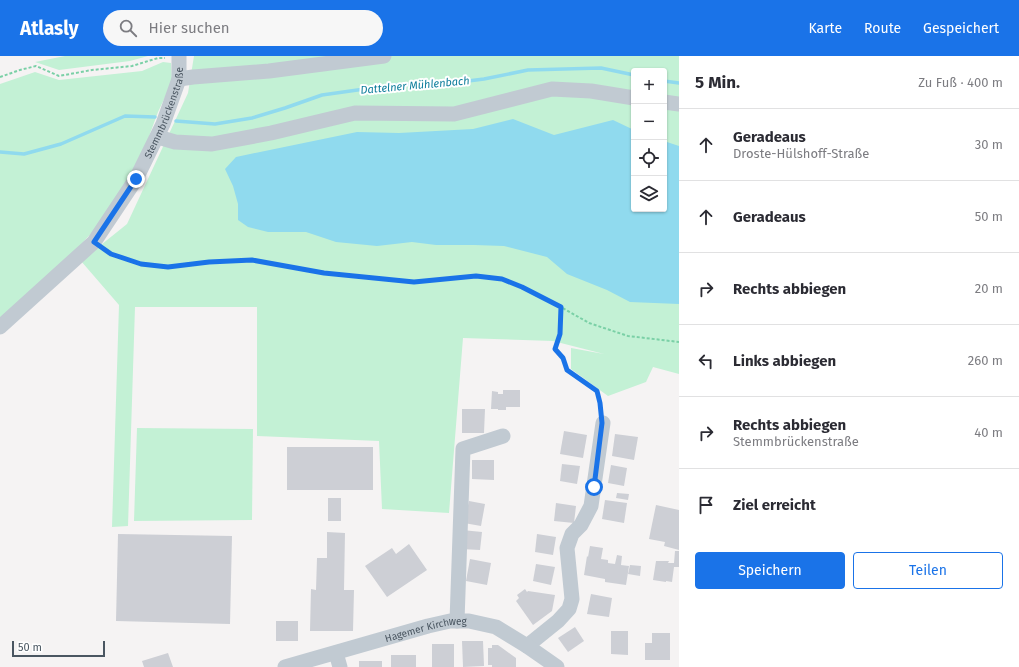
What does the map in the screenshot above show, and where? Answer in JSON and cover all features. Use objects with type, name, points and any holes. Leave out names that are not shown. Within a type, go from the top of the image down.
[{"type":"street","name":"Stemmbrückenstraße","points":[[0,327],[94,242],[136,179],[158,137],[179,79],[181,56]]},
{"type":"street","points":[[179,79],[270,71],[384,56]]},
{"type":"street","points":[[158,137],[175,142],[212,144],[271,133],[355,113],[454,114],[552,89],[590,91],[631,98]]},
{"type":"street","points":[[667,102],[679,104]]},
{"type":"street","points":[[526,646],[558,621],[569,609],[572,599],[567,548],[572,534],[581,525],[591,506],[602,423]]},
{"type":"street","points":[[457,621],[463,449],[503,436]]},
{"type":"street","name":"Hagemer Kirchweg","points":[[285,667],[428,626],[450,621],[469,621],[496,627],[557,667]]},
{"type":"street","points":[[336,652],[340,667]]},
{"type":"path","points":[[0,77],[36,66],[59,76],[92,70],[132,66],[158,58],[181,56]]},
{"type":"path","points":[[94,242],[111,254],[141,264],[168,267],[209,262],[252,260],[324,273],[414,282],[476,276],[502,279],[522,287],[589,323],[628,336],[679,342]]},
{"type":"path","points":[[561,307],[560,334],[555,349],[563,358],[567,370],[597,391],[602,423]]},
{"type":"green space","points":[[65,56],[148,56],[130,61],[59,70],[35,62]]},
{"type":"green space","points":[[194,56],[679,56],[679,374],[653,367],[646,382],[608,396],[571,369],[571,348],[604,354],[553,341],[463,338],[449,513],[382,509],[379,441],[257,436],[257,307],[135,307],[128,526],[112,527],[119,305],[81,261],[127,224],[188,93]]},
{"type":"green space","points":[[163,62],[171,63],[172,80],[141,158],[103,220],[69,258],[0,322],[0,84],[35,72],[59,80],[142,71]]},
{"type":"green space","points":[[137,428],[253,429],[252,520],[134,521]]},
{"type":"water","points":[[513,119],[554,135],[613,120],[631,129],[631,212],[667,212],[667,142],[679,146],[679,304],[630,302],[607,290],[567,274],[547,257],[504,246],[436,245],[412,242],[377,246],[336,242],[306,232],[268,232],[248,227],[238,220],[238,204],[233,186],[225,169],[236,157],[357,132],[399,133],[473,129]]},
{"type":"building","points":[[503,390],[520,390],[520,407],[506,407],[506,410],[491,409],[492,391],[498,392],[498,394],[503,394]]},
{"type":"building","points":[[462,409],[485,409],[484,433],[462,433]]},
{"type":"building","points":[[564,431],[587,435],[583,458],[560,454]]},
{"type":"building","points":[[615,434],[638,437],[634,460],[612,456]]},
{"type":"building","points":[[287,447],[373,447],[373,490],[287,490]]},
{"type":"building","points":[[472,460],[494,460],[494,480],[472,479]]},
{"type":"building","points":[[562,464],[580,466],[577,484],[560,481]]},
{"type":"building","points":[[611,465],[627,468],[624,486],[608,483]]},
{"type":"building","points":[[617,493],[629,494],[628,500],[616,498]]},
{"type":"building","points":[[328,498],[341,498],[341,521],[328,521]]},
{"type":"building","points":[[605,500],[627,503],[624,523],[602,519]]},
{"type":"building","points":[[469,501],[485,504],[481,526],[464,523]]},
{"type":"building","points":[[556,503],[576,506],[574,523],[554,521]]},
{"type":"building","points":[[656,505],[679,510],[679,550],[664,546],[665,542],[649,539]]},
{"type":"building","points":[[462,530],[482,532],[480,550],[461,549]]},
{"type":"building","points":[[327,532],[345,533],[344,590],[354,590],[353,631],[310,631],[311,589],[316,590],[317,558],[327,558]]},
{"type":"building","points":[[118,534],[232,536],[230,624],[116,621]]},
{"type":"building","points":[[537,534],[556,537],[553,555],[535,552]]},
{"type":"building","points":[[409,544],[427,570],[387,597],[365,566],[392,548],[396,554]]},
{"type":"building","points":[[590,546],[603,548],[601,559],[608,560],[608,563],[615,564],[617,555],[622,556],[621,565],[629,566],[626,585],[605,582],[605,579],[584,575]]},
{"type":"building","points":[[675,551],[679,551],[679,567],[674,567],[672,582],[653,580],[656,561],[669,561],[668,563],[674,563]]},
{"type":"building","points":[[470,559],[491,563],[487,585],[466,581]]},
{"type":"building","points":[[536,564],[555,567],[551,585],[533,581]]},
{"type":"building","points":[[630,565],[641,566],[640,576],[628,574]]},
{"type":"building","points":[[525,589],[527,592],[555,595],[552,611],[533,625],[516,601],[519,598],[517,595]]},
{"type":"building","points":[[591,594],[612,598],[609,617],[587,614]]},
{"type":"building","points":[[276,621],[298,621],[298,641],[276,641]]},
{"type":"building","points":[[575,627],[584,641],[568,652],[558,638]]},
{"type":"building","points":[[611,631],[628,631],[628,655],[611,654]]},
{"type":"building","points":[[652,633],[670,633],[670,660],[645,660],[645,643],[652,643]]},
{"type":"building","points":[[462,641],[483,641],[484,666],[463,667]]},
{"type":"building","points":[[432,644],[454,644],[454,667],[432,667]]},
{"type":"building","points":[[492,645],[498,645],[516,658],[516,667],[492,667],[492,665],[488,665],[488,648],[492,648]]},
{"type":"building","points":[[168,653],[173,667],[144,667],[142,661]]},
{"type":"building","points":[[391,655],[416,655],[416,667],[391,667]]},
{"type":"building","points":[[359,661],[382,661],[382,667],[359,667]]},
{"type":"waterway","name":"Dattelner Mühlenbach","points":[[176,121],[215,124],[252,118],[322,95],[393,85],[444,84],[484,79],[528,70],[601,68],[631,74]]},
{"type":"waterway","name":"Dattelner Mühlenbach","points":[[667,81],[679,83]]},
{"type":"waterway","name":"Dattelner Mühlenbach","points":[[0,152],[24,154],[61,144],[125,116],[155,117]]},
{"type":"route","points":[[136,179],[94,242],[111,254],[141,264],[168,267],[209,262],[252,260],[324,273],[414,282],[476,276],[502,279],[522,287],[561,307],[560,334],[555,349],[563,358],[567,370],[597,391],[600,403],[602,423],[594,487]]}]
